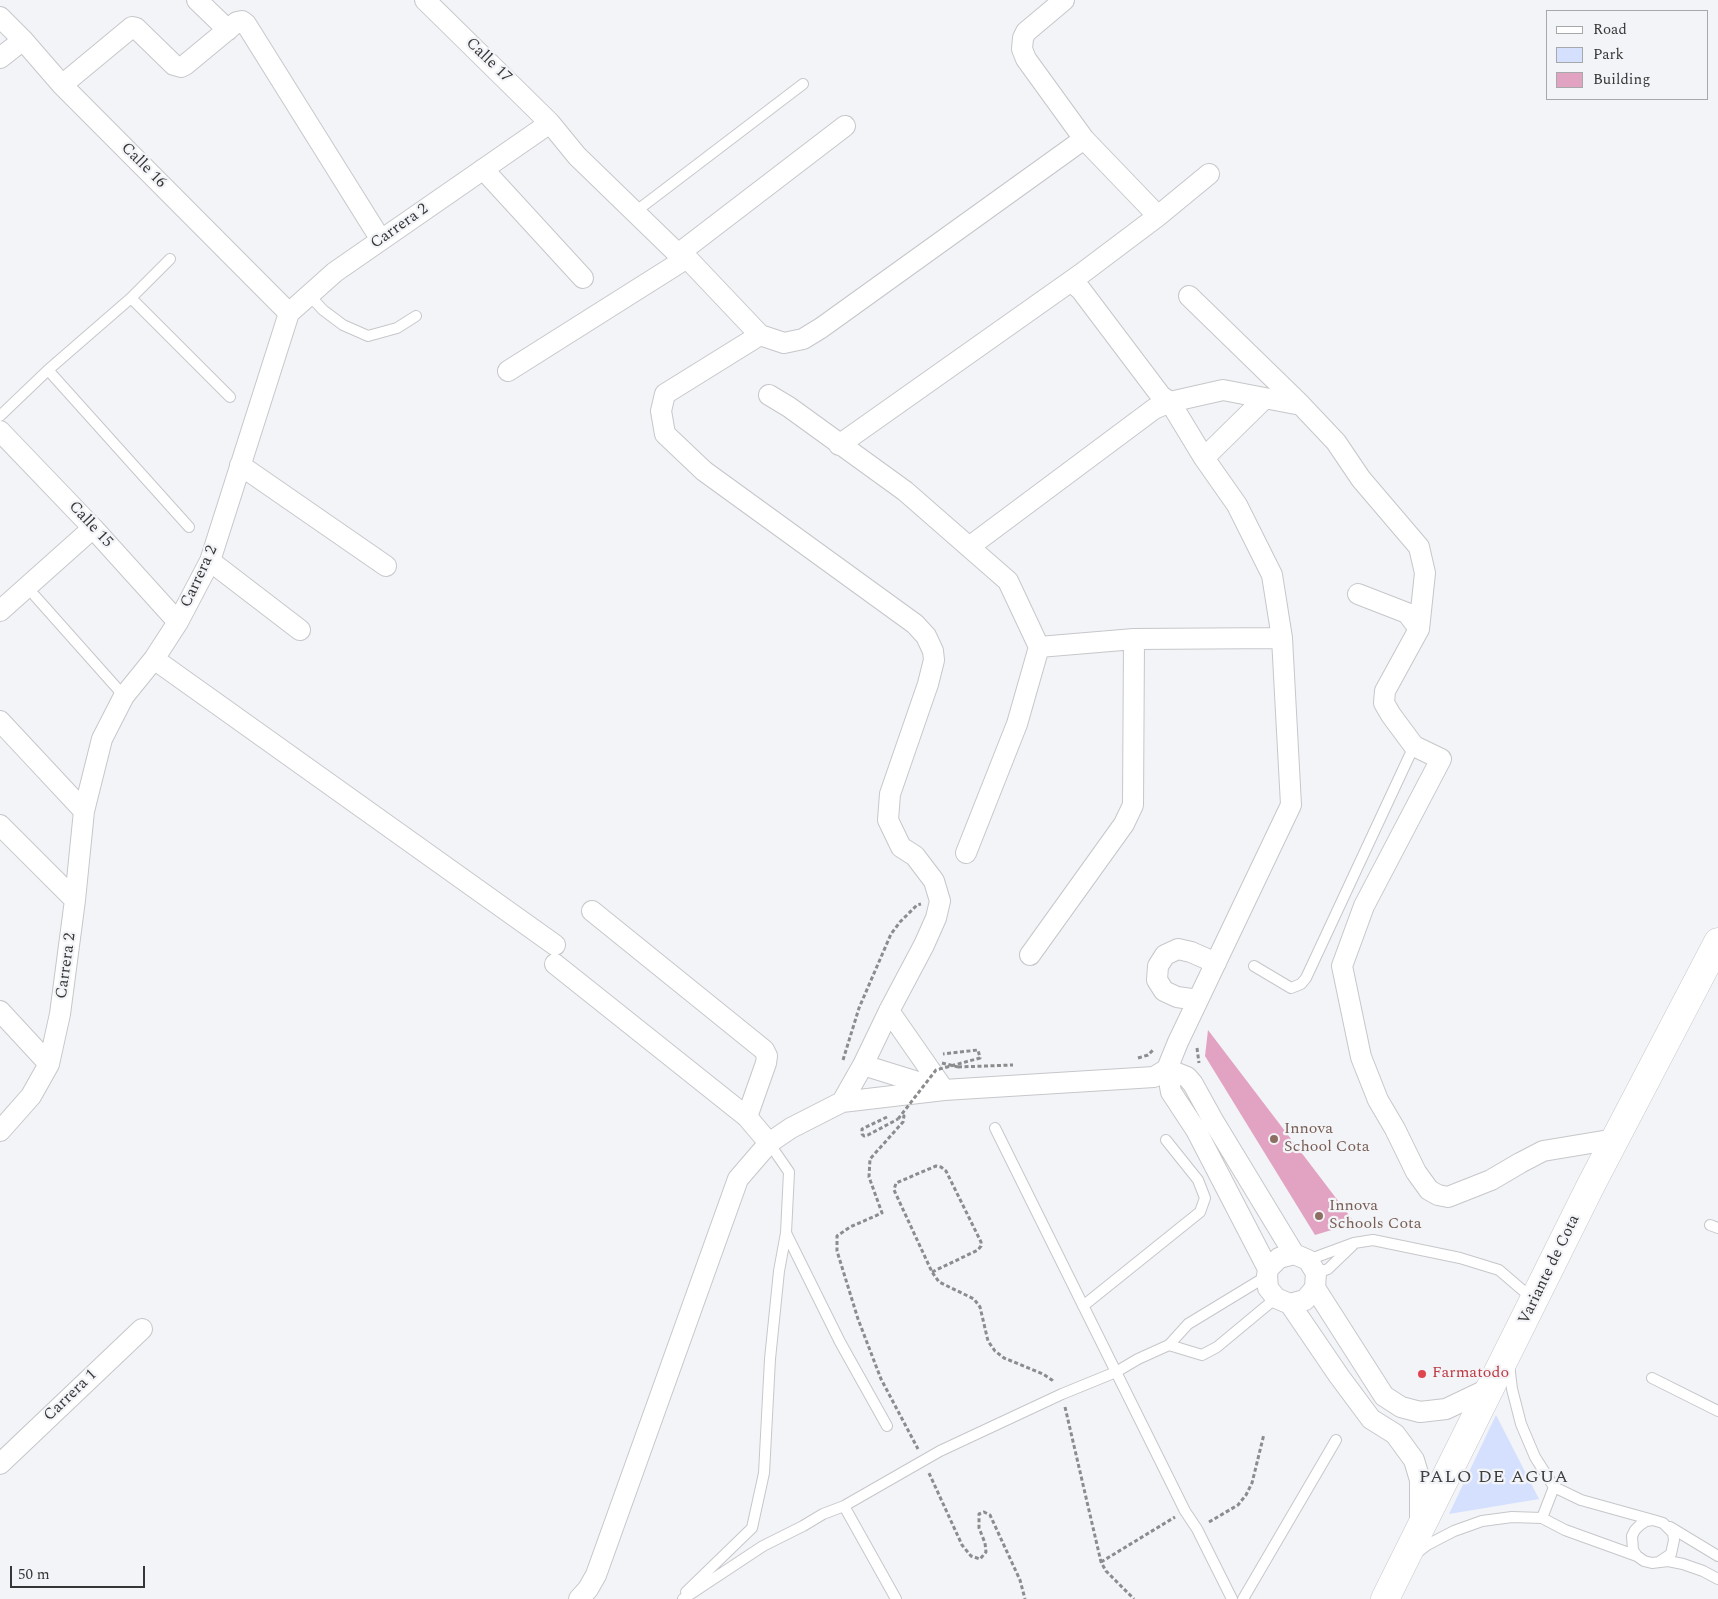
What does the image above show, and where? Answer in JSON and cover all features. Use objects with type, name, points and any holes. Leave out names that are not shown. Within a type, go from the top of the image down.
[{"type":"main road","name":"Variante de Cota","points":[[1385,1599],[1615,1139],[1718,942]]},
{"type":"street","points":[[197,0],[228,30]]},
{"type":"street","name":"Calle 17","points":[[425,0],[550,123],[577,156],[683,256],[760,335]]},
{"type":"street","points":[[1064,0],[1026,32],[1023,38],[1022,49],[1026,59],[1084,139],[1158,216]]},
{"type":"street","name":"Calle 16","points":[[0,17],[62,85],[289,313]]},
{"type":"street","points":[[62,85],[132,26],[174,65],[181,67],[237,22],[242,21],[246,24],[381,240]]},
{"type":"street","points":[[0,58],[23,40]]},
{"type":"street","name":"Carrera 2","points":[[0,1131],[31,1096],[49,1064],[60,1014],[75,900],[84,811],[102,739],[124,696],[154,659],[178,622],[210,562],[289,313],[335,272],[550,123]]},
{"type":"street","points":[[508,371],[683,256],[845,126]]},
{"type":"street","points":[[842,1102],[924,945],[936,918],[940,901],[934,881],[915,856],[901,847],[888,820],[890,794],[928,684],[934,660],[933,651],[926,636],[915,624],[704,471],[665,434],[661,411],[665,394],[760,335],[784,343],[803,339],[1084,139]]},
{"type":"street","points":[[484,169],[583,278]]},
{"type":"street","points":[[840,445],[1071,281],[1158,216],[1209,174]]},
{"type":"street","points":[[1071,281],[1081,290],[1161,396],[1170,402],[1204,458],[1237,505],[1272,575],[1282,638],[1292,805],[1198,1000],[1169,1042],[1167,1069],[1171,1092],[1196,1130],[1268,1273],[1268,1288],[1283,1301],[1371,1419],[1395,1434],[1414,1460],[1420,1480],[1420,1529]]},
{"type":"street","points":[[1189,296],[1301,405],[1336,442],[1361,479],[1419,547],[1425,573],[1419,630],[1385,691],[1384,703],[1414,746],[1441,759],[1364,906],[1342,966],[1361,1056],[1378,1100],[1416,1172],[1429,1190],[1438,1195],[1448,1197],[1492,1180],[1543,1151],[1615,1139]]},
{"type":"street","points":[[969,547],[1154,409],[1170,402],[1223,390],[1301,405]]},
{"type":"street","points":[[769,395],[789,407],[905,491],[1008,581],[1039,647],[1017,724],[966,853]]},
{"type":"street","points":[[1204,458],[1264,399]]},
{"type":"street","name":"Calle 15","points":[[0,430],[93,528],[178,622]]},
{"type":"street","points":[[240,464],[386,566]]},
{"type":"street","points":[[0,611],[93,528]]},
{"type":"street","points":[[210,562],[300,630]]},
{"type":"street","points":[[1358,594],[1407,613],[1419,630]]},
{"type":"street","points":[[1039,647],[1134,639],[1282,638]]},
{"type":"street","points":[[1030,956],[1118,832],[1133,805],[1134,639]]},
{"type":"street","points":[[154,659],[555,954],[747,1117],[769,1143]]},
{"type":"street","points":[[0,721],[84,811]]},
{"type":"street","points":[[0,824],[75,900]]},
{"type":"street","points":[[592,911],[764,1050],[767,1056],[766,1062],[747,1117]]},
{"type":"street","points":[[1198,1000],[1177,997],[1164,991],[1157,980],[1158,966],[1165,955],[1178,950],[1191,952],[1216,963]]},
{"type":"street","points":[[0,1011],[49,1064]]},
{"type":"street","points":[[889,1011],[946,1081]]},
{"type":"street","points":[[863,1065],[946,1081]]},
{"type":"street","points":[[579,1599],[588,1589],[596,1575],[738,1179],[769,1143],[790,1128],[842,1102],[946,1081],[1154,1077],[1167,1069]]},
{"type":"street","points":[[1167,1069],[1187,1077],[1193,1084],[1214,1122],[1308,1269],[1384,1396],[1401,1407],[1420,1412],[1446,1409],[1490,1388]]},
{"type":"street","points":[[1268,1273],[1279,1258],[1308,1269]]},
{"type":"street","points":[[1283,1301],[1305,1300],[1308,1269]]},
{"type":"street","name":"Carrera 1","points":[[0,1464],[142,1329]]},
{"type":"lane","points":[[635,212],[803,84]]},
{"type":"lane","points":[[0,416],[48,370],[131,298],[170,259]]},
{"type":"lane","points":[[310,296],[323,310],[343,325],[368,336],[397,328],[416,316]]},
{"type":"lane","points":[[131,298],[230,397]]},
{"type":"lane","points":[[48,370],[189,527]]},
{"type":"lane","points":[[34,596],[124,696]]},
{"type":"lane","points":[[1254,966],[1291,988],[1300,984],[1306,978],[1414,746]]},
{"type":"lane","points":[[995,1128],[1185,1511],[1197,1529],[1232,1599]]},
{"type":"lane","points":[[1083,1306],[1200,1212],[1205,1198],[1198,1180],[1166,1140]]},
{"type":"lane","points":[[678,1599],[752,1528],[764,1473],[770,1359],[779,1271],[786,1233],[789,1172],[769,1143]]},
{"type":"lane","points":[[786,1233],[840,1342],[887,1426]]},
{"type":"lane","points":[[1308,1269],[1354,1243],[1373,1240],[1479,1263],[1499,1270],[1534,1300]]},
{"type":"lane","points":[[1308,1269],[1328,1269],[1354,1243]]},
{"type":"lane","points":[[683,1599],[763,1546],[823,1514],[844,1506],[940,1451],[1062,1394],[1116,1372],[1138,1359],[1169,1345],[1188,1324],[1268,1273]]},
{"type":"lane","points":[[1169,1345],[1202,1355],[1217,1347],[1283,1301]]},
{"type":"lane","points":[[1508,1353],[1512,1389],[1520,1424],[1534,1457],[1554,1487],[1581,1500],[1658,1521],[1718,1556]]},
{"type":"lane","points":[[1652,1378],[1718,1411]]},
{"type":"lane","points":[[1243,1599],[1336,1440]]},
{"type":"lane","points":[[1542,1518],[1554,1487]]},
{"type":"lane","points":[[844,1506],[896,1599]]},
{"type":"lane","points":[[1404,1563],[1427,1544],[1472,1524],[1512,1517],[1542,1518],[1565,1530],[1652,1563],[1668,1561],[1683,1564],[1718,1579]]},
{"type":"lane","points":[[1637,1556],[1632,1544],[1635,1530],[1640,1525],[1658,1521]]},
{"type":"lane","points":[[1658,1521],[1672,1533],[1674,1540],[1671,1554],[1659,1562]]},
{"type":"path","points":[[841,1066],[859,1008],[891,934],[917,905],[940,901]]},
{"type":"path","points":[[1135,1059],[1148,1055],[1169,1042],[1198,1048],[1199,1063],[1202,1070]]},
{"type":"path","points":[[943,1054],[978,1050],[980,1058],[936,1070],[902,1113],[898,1119],[868,1135],[864,1136],[862,1129],[886,1117],[900,1113],[904,1116],[903,1122],[870,1159],[869,1177],[882,1213],[850,1227],[837,1236],[837,1251],[858,1319],[880,1379],[924,1461],[962,1545],[971,1556],[980,1559],[986,1552],[985,1543],[979,1528],[979,1514],[984,1512],[990,1515],[1020,1580],[1025,1599]]},
{"type":"path","points":[[942,1063],[958,1067],[1018,1065]]},
{"type":"path","points":[[934,1065],[946,1081]]},
{"type":"path","points":[[932,1272],[978,1250],[982,1242],[946,1171],[936,1166],[896,1183],[894,1190],[932,1272],[939,1282],[974,1299],[980,1307],[988,1341],[995,1352],[1004,1358],[1048,1377],[1062,1394],[1101,1562],[1110,1575],[1134,1599]]},
{"type":"path","points":[[1197,1529],[1238,1505],[1246,1494],[1252,1483],[1264,1434]]},
{"type":"path","points":[[1101,1562],[1185,1511]]},
{"type":"green space","points":[[1496,1415],[1539,1499],[1449,1514]]},
{"type":"building","name":"Innova School Cota","points":[[1208,1030],[1355,1223],[1315,1235],[1205,1056]]},
{"type":"place","name":"Innova School Cota","points":[[1274,1139]]},
{"type":"place","name":"Innova Schools Cota","points":[[1319,1216]]},
{"type":"place","name":"Farmatodo","points":[[1422,1374]]},
{"type":"district","name":"PALO DE AGUA","points":[[1494,1478]]}]
